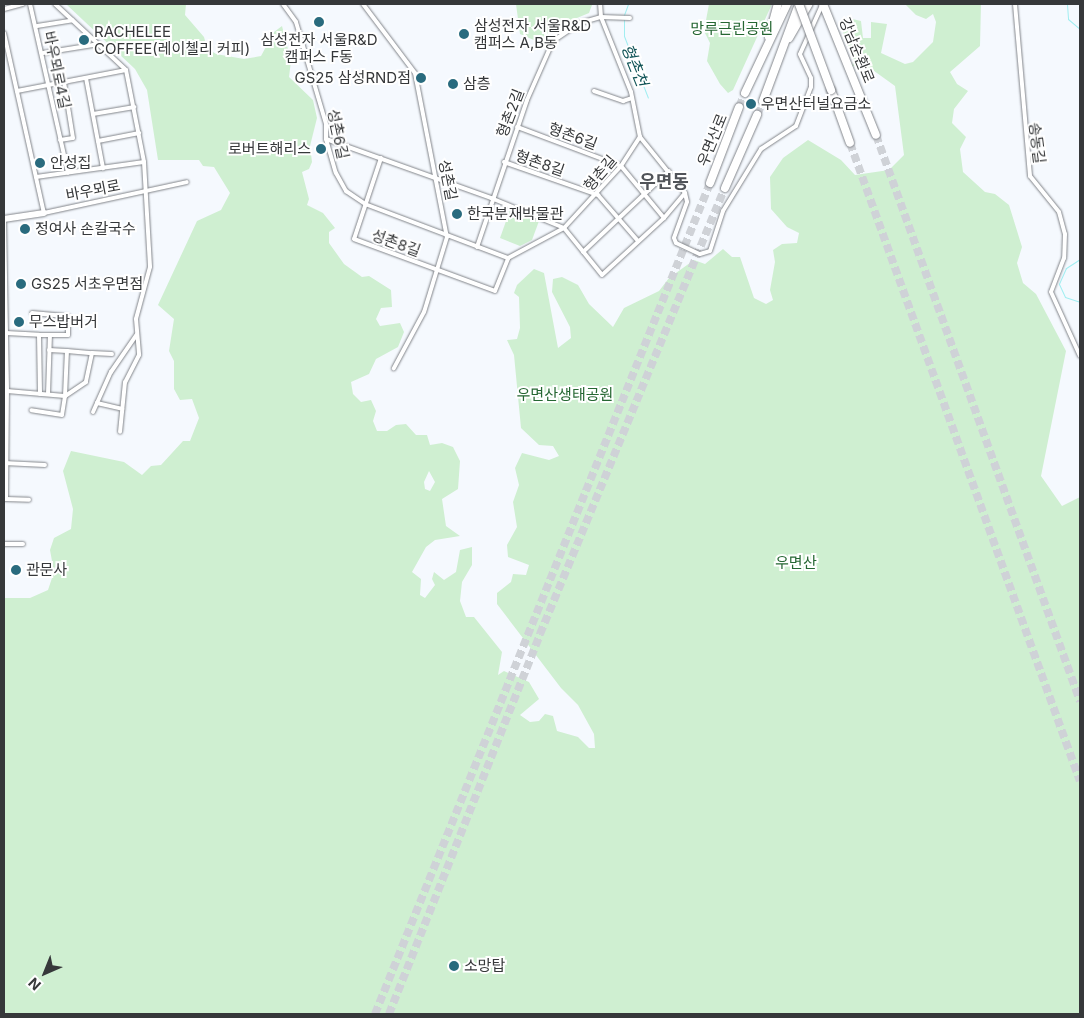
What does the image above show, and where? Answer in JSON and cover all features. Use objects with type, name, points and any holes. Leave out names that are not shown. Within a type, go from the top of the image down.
[{"type":"highway","points":[[768,44],[778,4]]},
{"type":"highway","points":[[745,93],[787,4]]},
{"type":"highway","points":[[763,101],[799,4]]},
{"type":"highway","points":[[799,4],[850,143]]},
{"type":"highway","points":[[781,50],[808,4]]},
{"type":"highway","name":"강남순환로","points":[[823,4],[848,61],[876,135]]},
{"type":"highway","name":"우면산로","points":[[710,183],[740,108]]},
{"type":"highway","name":"우면산로","points":[[725,188],[756,115]]},
{"type":"street","points":[[4,9],[23,4]]},
{"type":"street","name":"바우뫼로4길","points":[[30,4],[37,26],[68,173]]},
{"type":"street","points":[[56,4],[126,70],[144,162],[150,267],[136,319],[139,355],[125,382],[120,432]]},
{"type":"street","name":"성촌6길","points":[[283,4],[296,22],[326,124],[326,138],[336,173],[346,191],[365,204],[447,237]]},
{"type":"street","name":"성촌길","points":[[363,4],[415,72],[447,237],[424,312],[394,368]]},
{"type":"street","points":[[600,4],[602,17],[632,98],[640,138],[669,171],[685,193],[687,202],[674,238],[676,244],[700,254],[710,251],[723,211],[761,149],[796,126],[811,87],[811,78],[800,54],[823,4]]},
{"type":"street","name":"송동길","points":[[1015,4],[1021,100],[1030,176],[1059,212],[1065,234],[1064,258],[1051,292],[1080,356]]},
{"type":"street","name":"형촌2길","points":[[477,247],[491,198],[516,127],[552,41],[580,23],[602,17],[630,18]]},
{"type":"street","points":[[37,26],[73,20]]},
{"type":"street","points":[[4,33],[44,213]]},
{"type":"street","points":[[43,53],[99,44]]},
{"type":"street","points":[[17,91],[126,70]]},
{"type":"street","points":[[86,78],[103,168]]},
{"type":"street","name":"바우뫼로4길","points":[[60,140],[73,138],[64,82]]},
{"type":"street","points":[[594,91],[623,102],[632,98]]},
{"type":"street","points":[[93,114],[134,107]]},
{"type":"street","name":"형촌6길","points":[[516,127],[622,166]]},
{"type":"street","points":[[98,141],[139,133]]},
{"type":"street","points":[[326,138],[491,198],[564,228],[602,275],[664,218],[685,193]]},
{"type":"street","name":"형촌길","points":[[508,258],[564,228],[598,195],[622,166],[640,138]]},
{"type":"street","points":[[365,204],[381,158]]},
{"type":"street","points":[[36,178],[144,162]]},
{"type":"street","name":"형촌8길","points":[[504,162],[598,195]]},
{"type":"street","points":[[622,166],[664,218]]},
{"type":"street","points":[[583,252],[669,171]]},
{"type":"street","name":"바우뫼로","points":[[4,219],[147,193],[187,182]]},
{"type":"street","points":[[598,195],[638,241]]},
{"type":"street","name":"성촌8길","points":[[365,204],[354,239],[438,270]]},
{"type":"street","points":[[4,219],[7,391],[5,499],[29,500]]},
{"type":"street","points":[[438,270],[495,291],[508,258],[447,237]]},
{"type":"street","points":[[6,333],[68,335],[68,316],[32,313]]},
{"type":"street","points":[[93,412],[111,372],[137,334]]},
{"type":"street","points":[[39,335],[40,394]]},
{"type":"street","points":[[48,394],[50,335]]},
{"type":"street","points":[[49,350],[112,354]]},
{"type":"street","points":[[31,410],[62,415],[65,396],[67,351]]},
{"type":"street","points":[[7,391],[65,396],[86,382],[92,353]]},
{"type":"street","points":[[97,403],[122,408]]},
{"type":"street","points":[[5,463],[45,465]]},
{"type":"street","points":[[4,544],[24,544]]},
{"type":"green space","name":"우면산","points":[[66,4],[186,4],[185,15],[204,37],[207,48],[216,54],[244,59],[261,56],[274,32],[282,26],[291,61],[289,77],[313,100],[317,118],[310,146],[312,162],[309,169],[302,172],[309,199],[307,205],[323,213],[335,228],[329,232],[329,243],[344,264],[362,277],[369,276],[391,290],[392,307],[381,308],[376,319],[380,326],[400,323],[404,332],[398,347],[376,359],[369,374],[351,382],[353,394],[361,402],[371,400],[376,411],[373,421],[377,431],[387,431],[396,425],[406,424],[416,435],[427,435],[430,445],[442,443],[453,447],[460,461],[458,489],[442,499],[446,526],[460,536],[435,540],[426,547],[412,572],[421,579],[420,595],[425,598],[435,585],[432,579],[434,572],[444,580],[456,572],[460,550],[472,547],[472,565],[462,582],[460,601],[466,617],[474,617],[502,652],[498,675],[504,671],[529,682],[539,699],[520,715],[530,722],[539,721],[545,714],[553,716],[557,731],[578,737],[589,748],[595,748],[594,734],[578,705],[561,688],[497,604],[497,593],[511,582],[513,574],[526,575],[529,565],[508,557],[507,545],[517,527],[513,502],[519,485],[515,468],[522,453],[549,460],[559,456],[553,446],[539,445],[521,428],[514,355],[507,340],[517,339],[520,328],[519,297],[514,293],[517,285],[534,269],[544,273],[558,348],[571,338],[570,327],[552,292],[553,279],[562,277],[578,285],[589,304],[613,327],[624,308],[659,291],[669,278],[694,260],[705,264],[723,249],[732,257],[740,257],[754,298],[766,304],[773,300],[770,290],[775,262],[773,250],[782,244],[797,243],[799,233],[787,227],[771,209],[770,177],[783,158],[808,140],[841,160],[855,175],[889,170],[904,155],[895,86],[870,68],[852,66],[854,60],[843,32],[848,18],[861,21],[863,38],[871,38],[871,22],[887,24],[881,53],[905,64],[913,62],[933,42],[936,22],[933,14],[926,19],[916,15],[905,4],[981,4],[980,46],[950,72],[957,84],[968,91],[954,109],[952,123],[966,137],[960,149],[963,172],[985,192],[995,194],[1009,205],[1022,247],[1017,263],[1023,283],[1036,294],[1066,351],[1041,476],[1062,506],[1080,497],[1080,1014],[4,1014],[4,598],[30,598],[48,590],[54,572],[50,550],[54,538],[71,529],[73,509],[63,471],[71,451],[124,462],[142,475],[151,466],[161,465],[183,441],[190,441],[199,418],[192,399],[180,400],[174,389],[174,361],[169,351],[174,319],[158,305],[197,221],[221,210],[230,193],[214,167],[203,166],[199,160],[158,160],[147,90],[135,69]],"holes":[[[429,471],[435,482],[430,491],[425,489],[424,482]]]},
{"type":"green space","points":[[516,4],[592,5],[589,13],[565,23],[543,44],[520,34]]},
{"type":"green space","name":"망루근린공원","points":[[709,4],[772,4],[733,90],[728,93],[720,84],[707,61],[710,43],[704,31]]},
{"type":"green space","points":[[510,210],[539,221],[532,240],[520,246],[500,238]]},
{"type":"waterway","name":"형촌천","points":[[628,4],[624,15],[624,36],[648,98]]},
{"type":"waterway","points":[[1067,4],[1068,19],[1080,29]]},
{"type":"waterway","points":[[1080,259],[1066,268],[1059,284],[1065,297],[1080,302]]},
{"type":"tunnel","points":[[739,107],[745,93]]},
{"type":"tunnel","points":[[757,115],[763,101]]},
{"type":"tunnel","points":[[876,135],[1080,701]]},
{"type":"tunnel","points":[[850,143],[1080,781]]},
{"type":"tunnel","points":[[375,1014],[710,183]]},
{"type":"tunnel","points":[[389,1014],[540,634],[725,188]]},
{"type":"place","name":"삼성전자 서울R&D 캠퍼스 F동","points":[[319,22]]},
{"type":"place","name":"삼성전자 서울R&D 캠퍼스 A,B동","points":[[464,34]]},
{"type":"place","name":"RACHELEE COFFEE(레이첼리 커피)","points":[[84,40]]},
{"type":"place","name":"GS25 삼성RND점","points":[[421,78]]},
{"type":"place","name":"삼층","points":[[453,84]]},
{"type":"place","name":"우면산터널요금소","points":[[751,104]]},
{"type":"place","name":"로버트해리스","points":[[321,149]]},
{"type":"place","name":"안성집","points":[[40,163]]},
{"type":"place","name":"한국분재박물관","points":[[457,214]]},
{"type":"place","name":"정여사 손칼국수","points":[[25,229]]},
{"type":"place","name":"GS25 서초우면점","points":[[21,284]]},
{"type":"place","name":"무스밥버거","points":[[19,322]]},
{"type":"place","name":"관문사","points":[[16,570]]},
{"type":"place","name":"소망탑","points":[[454,966]]},
{"type":"district","name":"우면동","points":[[664,182]]},
{"type":"park label","name":"우면산생태공원","points":[[565,395]]}]
